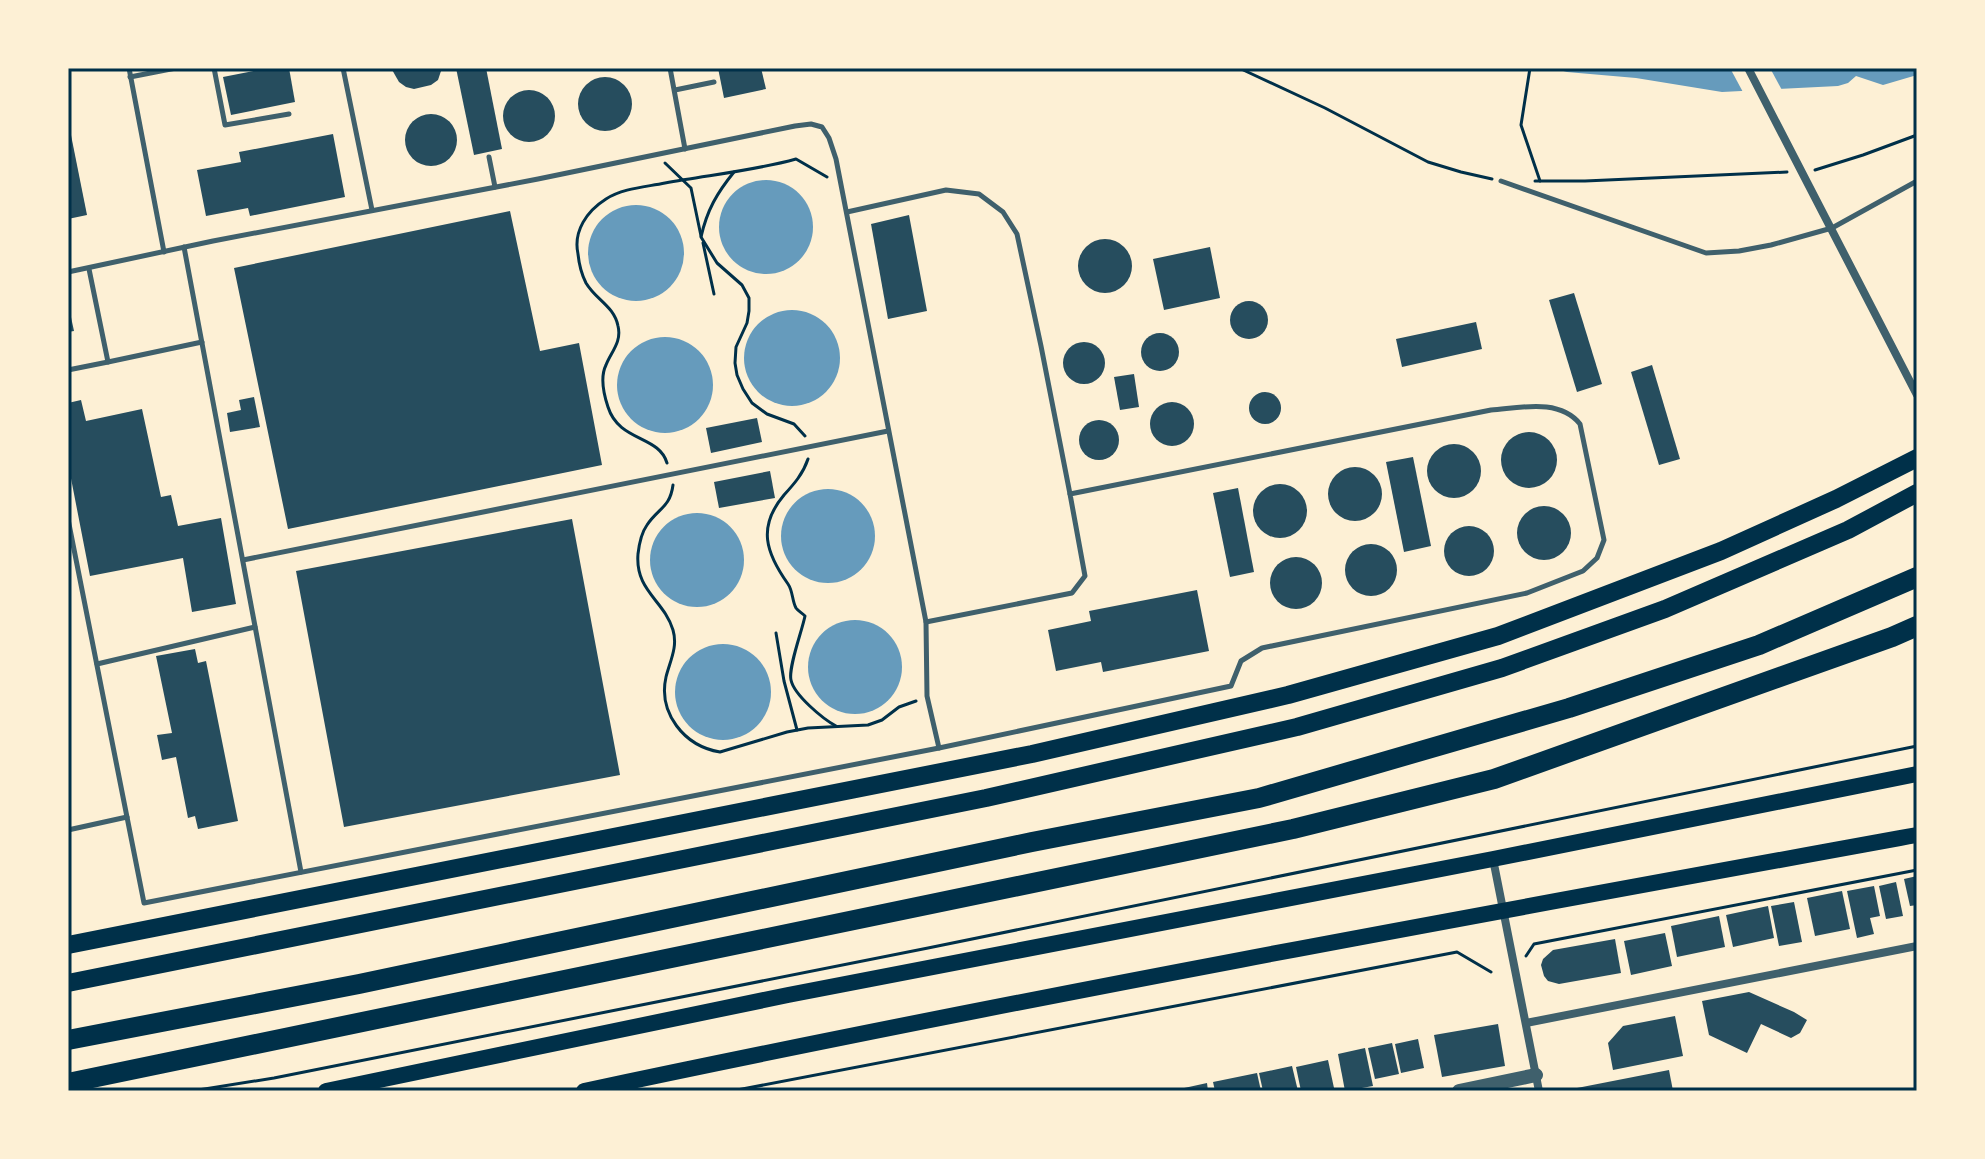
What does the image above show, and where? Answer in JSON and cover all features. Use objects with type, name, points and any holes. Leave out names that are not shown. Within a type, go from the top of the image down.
[{"type":"highway","points":[[1836,499],[1917,443]]},
{"type":"highway","points":[[68,945],[1017,757],[1288,695],[1498,636],[1721,551],[1917,458]]},
{"type":"highway","points":[[1848,530],[1917,493]]},
{"type":"highway","points":[[68,983],[986,798],[1297,727],[1502,668],[1665,609],[1917,503]]},
{"type":"highway","points":[[68,1040],[359,984],[1016,845],[1259,798],[1569,708],[1759,645],[1917,577]]},
{"type":"highway","points":[[68,1083],[1309,825],[1494,779],[1917,626]]},
{"type":"main road","points":[[326,1091],[788,995],[1917,774]]},
{"type":"main road","points":[[584,1091],[795,1046],[1503,910],[1917,835]]},
{"type":"street","points":[[1748,68],[1917,395]]},
{"type":"street","points":[[1493,859],[1539,1091]]},
{"type":"street","points":[[1526,1023],[1917,946]]},
{"type":"street","points":[[1459,1091],[1536,1075]]},
{"type":"lane","points":[[129,68],[164,252]]},
{"type":"lane","points":[[130,77],[176,68]]},
{"type":"lane","points":[[214,68],[225,125],[289,114]]},
{"type":"lane","points":[[343,68],[372,210]]},
{"type":"lane","points":[[670,68],[685,149]]},
{"type":"lane","points":[[675,90],[714,82]]},
{"type":"lane","points":[[68,272],[811,124],[822,127],[836,159],[926,622],[927,696],[939,748]]},
{"type":"lane","points":[[489,157],[495,187]]},
{"type":"lane","points":[[1501,181],[1706,253],[1760,247],[1829,224],[1917,181]]},
{"type":"lane","points":[[847,212],[946,190],[979,194],[1003,212],[1017,234],[1070,494],[1085,576],[1072,593],[926,622]]},
{"type":"lane","points":[[184,247],[301,872]]},
{"type":"lane","points":[[89,269],[108,362]]},
{"type":"lane","points":[[68,370],[202,342]]},
{"type":"lane","points":[[68,519],[144,903],[939,748],[1231,686],[1241,661],[1262,648],[1527,593],[1583,571],[1597,558],[1604,540],[1580,424],[1562,409],[1539,406],[1491,410],[1070,494]]},
{"type":"lane","points":[[243,560],[888,431]]},
{"type":"lane","points":[[97,664],[255,627]]},
{"type":"lane","points":[[68,830],[127,817]]},
{"type":"path","points":[[1239,68],[1325,108],[1428,162],[1501,181],[1585,181],[1796,171]]},
{"type":"path","points":[[1530,68],[1521,114],[1523,133],[1540,181]]},
{"type":"path","points":[[1812,171],[1917,135]]},
{"type":"path","points":[[657,155],[691,188],[714,294]]},
{"type":"path","points":[[776,633],[797,730]]},
{"type":"path","points":[[784,681],[790,679]]},
{"type":"path","points":[[192,1091],[290,1075],[928,948],[1917,746]]},
{"type":"path","points":[[1520,966],[1534,944],[1917,870]]},
{"type":"path","points":[[732,1091],[1457,952],[1491,972]]},
{"type":"water","points":[[1552,68],[1917,68],[1917,75],[1883,85],[1856,76],[1838,86],[1722,92]]},
{"type":"water","points":[[757,180],[775,180],[800,193],[810,209],[813,227],[810,245],[800,261],[775,274],[757,274],[732,261],[719,236],[719,218],[732,193]]},
{"type":"water","points":[[636,205],[654,208],[670,219],[681,235],[684,253],[681,271],[670,287],[654,298],[636,301],[618,298],[602,287],[591,271],[588,253],[591,235],[602,219],[618,208]]},
{"type":"water","points":[[792,310],[810,314],[826,324],[836,340],[840,358],[836,376],[826,392],[810,402],[792,406],[774,402],[758,392],[748,376],[744,358],[748,340],[758,324],[774,314]]},
{"type":"water","points":[[665,337],[683,340],[699,351],[710,367],[713,385],[710,403],[699,419],[683,430],[665,433],[647,430],[631,419],[620,403],[617,385],[620,367],[631,351],[647,340]]},
{"type":"water","points":[[828,489],[846,493],[861,503],[871,518],[875,536],[871,554],[861,569],[846,579],[828,583],[810,579],[795,569],[785,554],[781,536],[785,518],[795,503],[810,493]]},
{"type":"water","points":[[697,513],[715,516],[730,527],[741,542],[744,560],[741,578],[730,593],[715,604],[697,607],[679,604],[664,593],[653,578],[650,560],[653,542],[664,527],[679,516]]},
{"type":"water","points":[[855,620],[873,623],[889,633],[899,649],[902,667],[899,685],[889,701],[873,711],[855,714],[837,711],[821,701],[811,685],[808,667],[811,649],[821,633],[837,623]]},
{"type":"water","points":[[723,644],[741,648],[757,658],[767,674],[771,692],[767,710],[757,726],[741,736],[723,740],[705,736],[689,726],[679,710],[675,692],[679,674],[689,658],[705,648]]},
{"type":"pier","points":[[1730,68],[1770,68],[1783,92],[1744,94]]},
{"type":"building","points":[[269,68],[289,68],[295,102],[231,115],[223,77]]},
{"type":"building","points":[[391,68],[442,68],[438,80],[414,89],[399,82]]},
{"type":"building","points":[[456,68],[486,68],[502,149],[474,155]]},
{"type":"building","points":[[718,68],[761,68],[766,89],[724,98]]},
{"type":"building","points":[[605,77],[624,85],[632,104],[624,123],[605,131],[586,123],[578,104],[586,85]]},
{"type":"building","points":[[529,90],[547,98],[555,116],[547,134],[529,142],[511,134],[503,116],[511,98]]},
{"type":"building","points":[[431,114],[449,122],[457,140],[449,158],[431,166],[413,158],[405,140],[413,122]]},
{"type":"building","points":[[68,125],[87,215],[68,219]]},
{"type":"building","points":[[333,134],[345,197],[250,216],[248,208],[206,216],[197,170],[241,162],[239,152]]},
{"type":"building","points":[[510,211],[540,351],[579,343],[602,465],[288,529],[234,268]]},
{"type":"building","points":[[909,215],[927,311],[888,319],[871,224]]},
{"type":"building","points":[[1105,239],[1124,247],[1132,266],[1124,285],[1105,293],[1086,285],[1078,266],[1086,247]]},
{"type":"building","points":[[1210,247],[1220,298],[1164,310],[1153,259]]},
{"type":"building","points":[[1574,293],[1602,384],[1577,392],[1549,300]]},
{"type":"building","points":[[1249,301],[1262,307],[1268,320],[1262,333],[1249,339],[1236,333],[1230,320],[1236,307]]},
{"type":"building","points":[[68,308],[74,331],[68,332]]},
{"type":"building","points":[[1476,322],[1482,349],[1402,367],[1396,339]]},
{"type":"building","points":[[1160,333],[1174,338],[1179,352],[1174,366],[1160,371],[1146,366],[1141,352],[1146,338]]},
{"type":"building","points":[[1084,342],[1099,348],[1105,363],[1099,378],[1084,384],[1069,378],[1063,363],[1069,348]]},
{"type":"building","points":[[1652,365],[1680,459],[1659,465],[1631,372]]},
{"type":"building","points":[[1134,374],[1139,407],[1120,410],[1114,377]]},
{"type":"building","points":[[1265,392],[1277,396],[1281,408],[1277,420],[1265,424],[1253,420],[1249,408],[1253,396]]},
{"type":"building","points":[[254,397],[260,427],[230,432],[227,413],[241,410],[239,400]]},
{"type":"building","points":[[81,400],[86,421],[142,409],[161,497],[171,495],[178,526],[221,518],[236,604],[192,612],[183,558],[90,576],[68,463],[68,403]]},
{"type":"building","points":[[1172,402],[1188,408],[1194,424],[1188,440],[1172,446],[1156,440],[1150,424],[1156,408]]},
{"type":"building","points":[[757,418],[762,442],[711,453],[706,428]]},
{"type":"building","points":[[1099,420],[1113,426],[1119,440],[1113,454],[1099,460],[1085,454],[1079,440],[1085,426]]},
{"type":"building","points":[[1529,432],[1549,440],[1557,460],[1549,480],[1529,488],[1509,480],[1501,460],[1509,440]]},
{"type":"building","points":[[1454,444],[1473,452],[1481,471],[1473,490],[1454,498],[1435,490],[1427,471],[1435,452]]},
{"type":"building","points":[[1413,457],[1431,546],[1404,552],[1386,462]]},
{"type":"building","points":[[1355,467],[1374,475],[1382,494],[1374,513],[1355,521],[1336,513],[1328,494],[1336,475]]},
{"type":"building","points":[[770,471],[775,498],[719,508],[714,482]]},
{"type":"building","points":[[1280,484],[1299,492],[1307,511],[1299,530],[1280,538],[1261,530],[1253,511],[1261,492]]},
{"type":"building","points":[[1238,488],[1254,572],[1230,577],[1213,493]]},
{"type":"building","points":[[1544,506],[1563,514],[1571,533],[1563,552],[1544,560],[1525,552],[1517,533],[1525,514]]},
{"type":"building","points":[[572,519],[620,775],[344,827],[296,571]]},
{"type":"building","points":[[1469,526],[1487,533],[1494,551],[1487,569],[1469,576],[1451,569],[1444,551],[1451,533]]},
{"type":"building","points":[[1371,544],[1390,551],[1397,570],[1390,589],[1371,596],[1352,589],[1345,570],[1352,551]]},
{"type":"building","points":[[1296,557],[1314,565],[1322,583],[1314,601],[1296,609],[1278,601],[1270,583],[1278,565]]},
{"type":"building","points":[[1197,590],[1209,651],[1103,672],[1101,662],[1056,671],[1048,630],[1091,621],[1089,611]]},
{"type":"building","points":[[195,649],[198,663],[206,661],[238,821],[198,829],[195,816],[188,818],[176,757],[162,760],[157,735],[172,733],[156,656]]},
{"type":"building","points":[[1917,876],[1917,905],[1910,906],[1904,879]]},
{"type":"building","points":[[1896,882],[1903,916],[1886,919],[1879,886]]},
{"type":"building","points":[[1874,886],[1880,916],[1870,918],[1874,934],[1857,938],[1847,891]]},
{"type":"building","points":[[1842,891],[1850,929],[1815,936],[1807,898]]},
{"type":"building","points":[[1794,902],[1802,942],[1779,946],[1771,906]]},
{"type":"building","points":[[1768,906],[1774,938],[1733,947],[1726,915]]},
{"type":"building","points":[[1719,916],[1725,947],[1677,957],[1671,926]]},
{"type":"building","points":[[1665,933],[1672,966],[1631,975],[1624,941]]},
{"type":"building","points":[[1615,939],[1621,973],[1559,984],[1548,981],[1544,976],[1543,959],[1553,950]]},
{"type":"building","points":[[1749,992],[1807,1020],[1800,1033],[1791,1038],[1761,1024],[1747,1053],[1709,1035],[1702,1001]]},
{"type":"building","points":[[1675,1016],[1683,1056],[1613,1070],[1608,1043],[1623,1026]]},
{"type":"building","points":[[1498,1024],[1505,1066],[1442,1077],[1434,1035]]},
{"type":"building","points":[[1418,1039],[1424,1068],[1401,1073],[1395,1044]]},
{"type":"building","points":[[1392,1043],[1399,1074],[1375,1079],[1368,1048]]},
{"type":"building","points":[[1365,1048],[1373,1086],[1345,1091],[1338,1054]]},
{"type":"building","points":[[1328,1060],[1334,1088],[1301,1091],[1296,1067]]},
{"type":"building","points":[[1292,1066],[1298,1091],[1263,1091],[1259,1073]]},
{"type":"building","points":[[1669,1070],[1673,1091],[1578,1091],[1577,1088]]},
{"type":"building","points":[[1257,1073],[1261,1091],[1215,1091],[1213,1082]]},
{"type":"building","points":[[1207,1083],[1208,1091],[1175,1091],[1175,1090]]}]
